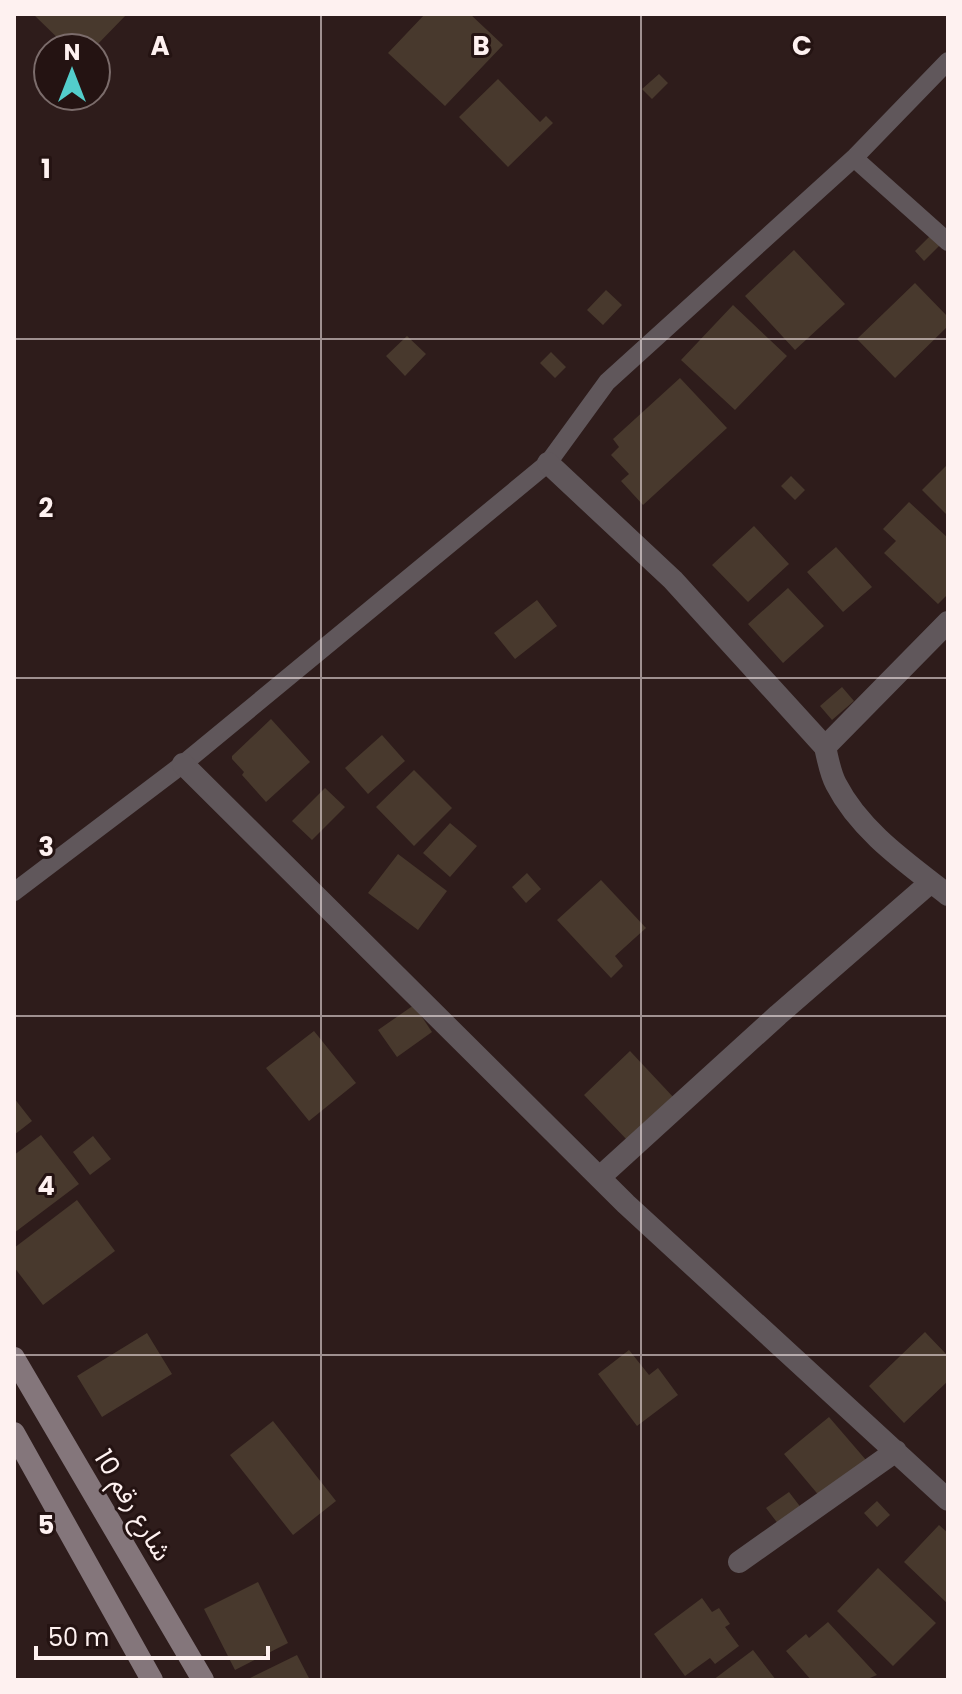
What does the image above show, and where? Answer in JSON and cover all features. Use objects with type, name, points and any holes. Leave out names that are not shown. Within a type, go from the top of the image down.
[{"type":"main road","name":"شارع رقم 10","points":[[14,1358],[203,1680]]},
{"type":"main road","points":[[14,1433],[152,1680]]},
{"type":"street","points":[[548,463],[673,580],[825,747],[834,782],[859,819],[904,861],[939,888],[778,1015],[600,1177]]},
{"type":"street","points":[[825,747],[948,622]]},
{"type":"street","points":[[183,764],[626,1204],[948,1500]]},
{"type":"street","points":[[739,1562],[896,1451]]},
{"type":"lane","points":[[14,892],[183,764],[548,463],[607,382],[854,158],[948,61]]},
{"type":"lane","points":[[854,158],[948,242]]},
{"type":"building","points":[[33,14],[127,14],[110,32],[52,32]]},
{"type":"building","points":[[425,14],[470,14],[503,45],[445,106],[388,53]]},
{"type":"building","points":[[659,74],[668,83],[652,99],[642,89]]},
{"type":"building","points":[[498,79],[540,122],[546,116],[553,123],[508,167],[459,117]]},
{"type":"building","points":[[930,236],[940,245],[924,261],[915,251]]},
{"type":"building","points":[[794,250],[845,304],[795,350],[745,296]]},
{"type":"building","points":[[915,283],[948,317],[948,326],[895,378],[857,339]]},
{"type":"building","points":[[606,290],[622,305],[603,325],[587,310]]},
{"type":"building","points":[[733,305],[787,356],[735,410],[681,360]]},
{"type":"building","points":[[407,336],[426,354],[405,376],[386,356]]},
{"type":"building","points":[[551,352],[566,367],[555,378],[540,363]]},
{"type":"building","points":[[680,378],[727,428],[643,505],[621,481],[629,474],[611,455],[619,447],[613,439]]},
{"type":"building","points":[[948,464],[948,516],[922,490]]},
{"type":"building","points":[[791,476],[805,490],[795,500],[781,486]]},
{"type":"building","points":[[909,502],[948,538],[948,594],[938,604],[884,553],[896,541],[883,529]]},
{"type":"building","points":[[754,526],[789,564],[748,602],[712,565]]},
{"type":"building","points":[[836,547],[872,587],[843,612],[807,572]]},
{"type":"building","points":[[788,588],[824,626],[783,663],[748,624]]},
{"type":"building","points":[[537,600],[557,626],[515,659],[494,633]]},
{"type":"building","points":[[842,687],[854,701],[832,720],[820,706]]},
{"type":"building","points":[[271,719],[310,762],[266,802],[242,775],[244,772],[232,756]]},
{"type":"building","points":[[382,735],[405,761],[368,794],[345,768]]},
{"type":"building","points":[[414,770],[452,808],[414,846],[376,807]]},
{"type":"building","points":[[325,788],[345,807],[312,840],[292,821]]},
{"type":"building","points":[[450,823],[477,846],[450,877],[423,853]]},
{"type":"building","points":[[398,854],[447,891],[418,930],[368,893]]},
{"type":"building","points":[[527,873],[541,889],[526,903],[512,887]]},
{"type":"building","points":[[601,880],[646,928],[615,956],[623,966],[611,978],[557,920]]},
{"type":"building","points":[[414,1005],[432,1032],[397,1057],[378,1030]]},
{"type":"building","points":[[314,1031],[356,1083],[309,1121],[266,1068]]},
{"type":"building","points":[[630,1051],[675,1099],[629,1142],[584,1095]]},
{"type":"building","points":[[14,1098],[32,1121],[14,1135]]},
{"type":"building","points":[[41,1135],[79,1184],[14,1233],[14,1155]]},
{"type":"building","points":[[93,1136],[111,1159],[90,1175],[73,1152]]},
{"type":"building","points":[[77,1200],[115,1251],[43,1305],[14,1267],[14,1248]]},
{"type":"building","points":[[925,1332],[948,1356],[948,1381],[904,1423],[869,1386]]},
{"type":"building","points":[[147,1333],[172,1374],[102,1417],[77,1376]]},
{"type":"building","points":[[629,1350],[649,1375],[658,1368],[678,1395],[637,1426],[598,1374]]},
{"type":"building","points":[[829,1417],[866,1460],[821,1498],[784,1454]]},
{"type":"building","points":[[273,1421],[336,1501],[293,1535],[230,1455]]},
{"type":"building","points":[[789,1492],[802,1509],[779,1525],[766,1508]]},
{"type":"building","points":[[877,1501],[890,1515],[877,1527],[864,1513]]},
{"type":"building","points":[[939,1525],[948,1533],[948,1604],[904,1562]]},
{"type":"building","points":[[878,1568],[936,1623],[893,1666],[837,1611]]},
{"type":"building","points":[[258,1582],[288,1643],[235,1670],[204,1609]]},
{"type":"building","points":[[702,1598],[712,1612],[719,1608],[730,1624],[725,1627],[739,1646],[715,1664],[710,1658],[685,1676],[654,1634]]},
{"type":"building","points":[[828,1622],[877,1675],[865,1680],[811,1680],[786,1651],[806,1634],[809,1638]]},
{"type":"building","points":[[753,1650],[776,1680],[713,1680]]},
{"type":"building","points":[[297,1655],[310,1680],[246,1680]]}]
